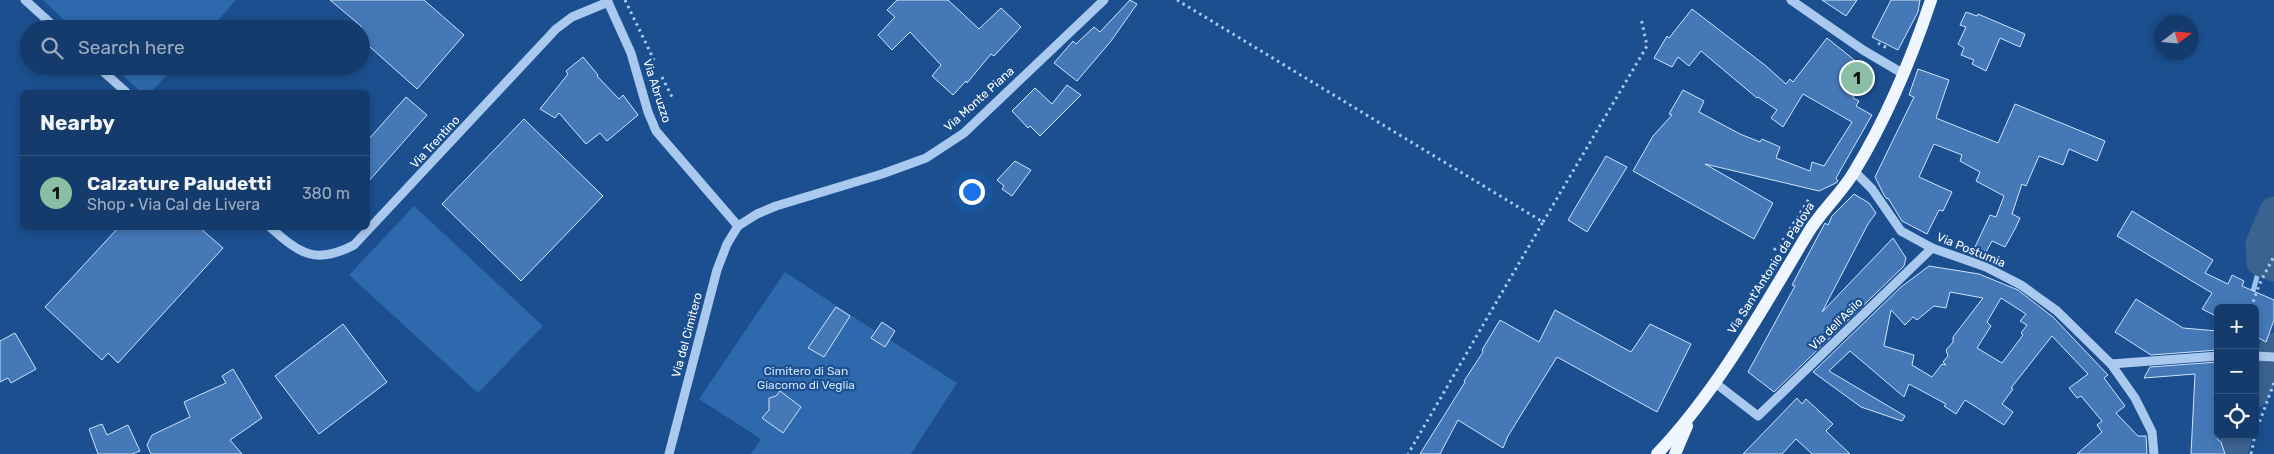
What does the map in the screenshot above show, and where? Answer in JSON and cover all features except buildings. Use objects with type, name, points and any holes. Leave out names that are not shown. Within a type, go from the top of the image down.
[{"type":"main road","name":"Via Sant'Antonio da Padova","points":[[1692,412],[1714,382],[1821,212],[1854,171],[1902,73],[1931,0]]},
{"type":"main road","points":[[1657,454],[1692,412]]},
{"type":"main road","points":[[1675,454],[1692,412]]},
{"type":"street","points":[[26,0],[47,20]]},
{"type":"street","name":"Via Monte Piana","points":[[738,226],[757,214],[776,206],[882,174],[926,158],[964,132],[1104,0]]},
{"type":"street","points":[[1791,0],[1863,50],[1902,73]]},
{"type":"street","name":"Via Abruzzo","points":[[608,1],[631,53],[648,112],[656,131],[738,226]]},
{"type":"street","name":"Via Trentino","points":[[370,228],[556,29],[572,17],[608,1]]},
{"type":"street","points":[[107,75],[124,90]]},
{"type":"street","name":"Via Postumia","points":[[1854,171],[1872,189],[1901,231],[1932,248],[1986,267],[2021,285],[2057,311],[2111,364],[2135,398],[2152,432],[2154,454]]},
{"type":"street","name":"Via del Cimitero","points":[[669,454],[717,270],[727,244],[738,226]]},
{"type":"street","name":"Via Trentino","points":[[273,230],[293,247],[318,255],[332,254],[354,245],[368,230]]},
{"type":"street","name":"Via dell'Asilo","points":[[1714,382],[1758,416],[1932,248]]},
{"type":"street","points":[[2111,364],[2214,356]]},
{"type":"street","points":[[2259,356],[2274,357]]},
{"type":"path","points":[[625,0],[654,60]]},
{"type":"path","points":[[1177,0],[1543,222]]},
{"type":"path","points":[[1408,454],[1647,46],[1641,18]]},
{"type":"path","points":[[638,43],[644,40]]},
{"type":"path","points":[[662,77],[672,97]]},
{"type":"path","points":[[1774,250],[1781,243],[1809,199]]},
{"type":"path","points":[[2252,304],[2273,258]]},
{"type":"path","points":[[2259,423],[2274,383]]},
{"type":"path","points":[[2251,454],[2254,439]]},
{"type":"green space","points":[[43,0],[236,0],[218,20],[64,20]]},
{"type":"green space","points":[[123,75],[167,75],[153,90],[139,90]]},
{"type":"green space","points":[[414,206],[543,326],[478,393],[349,275]]},
{"type":"green space","name":"Cimitero di San Giacomo di Veglia","points":[[785,272],[875,331],[882,322],[895,331],[890,340],[957,383],[911,454],[751,454],[761,439],[699,399]]},
{"type":"waterway","points":[[2274,211],[2260,244],[2261,262],[2274,267]]},
{"type":"waterway","points":[[2252,295],[2261,262]]},
{"type":"waterway","points":[[2259,383],[2274,347]]},
{"type":"waterway","points":[[2224,439],[2232,454]]},
{"type":"waterway","points":[[2233,454],[2237,439]]},
{"type":"place","name":"Calzature Paludetti","points":[[1857,78]]}]
